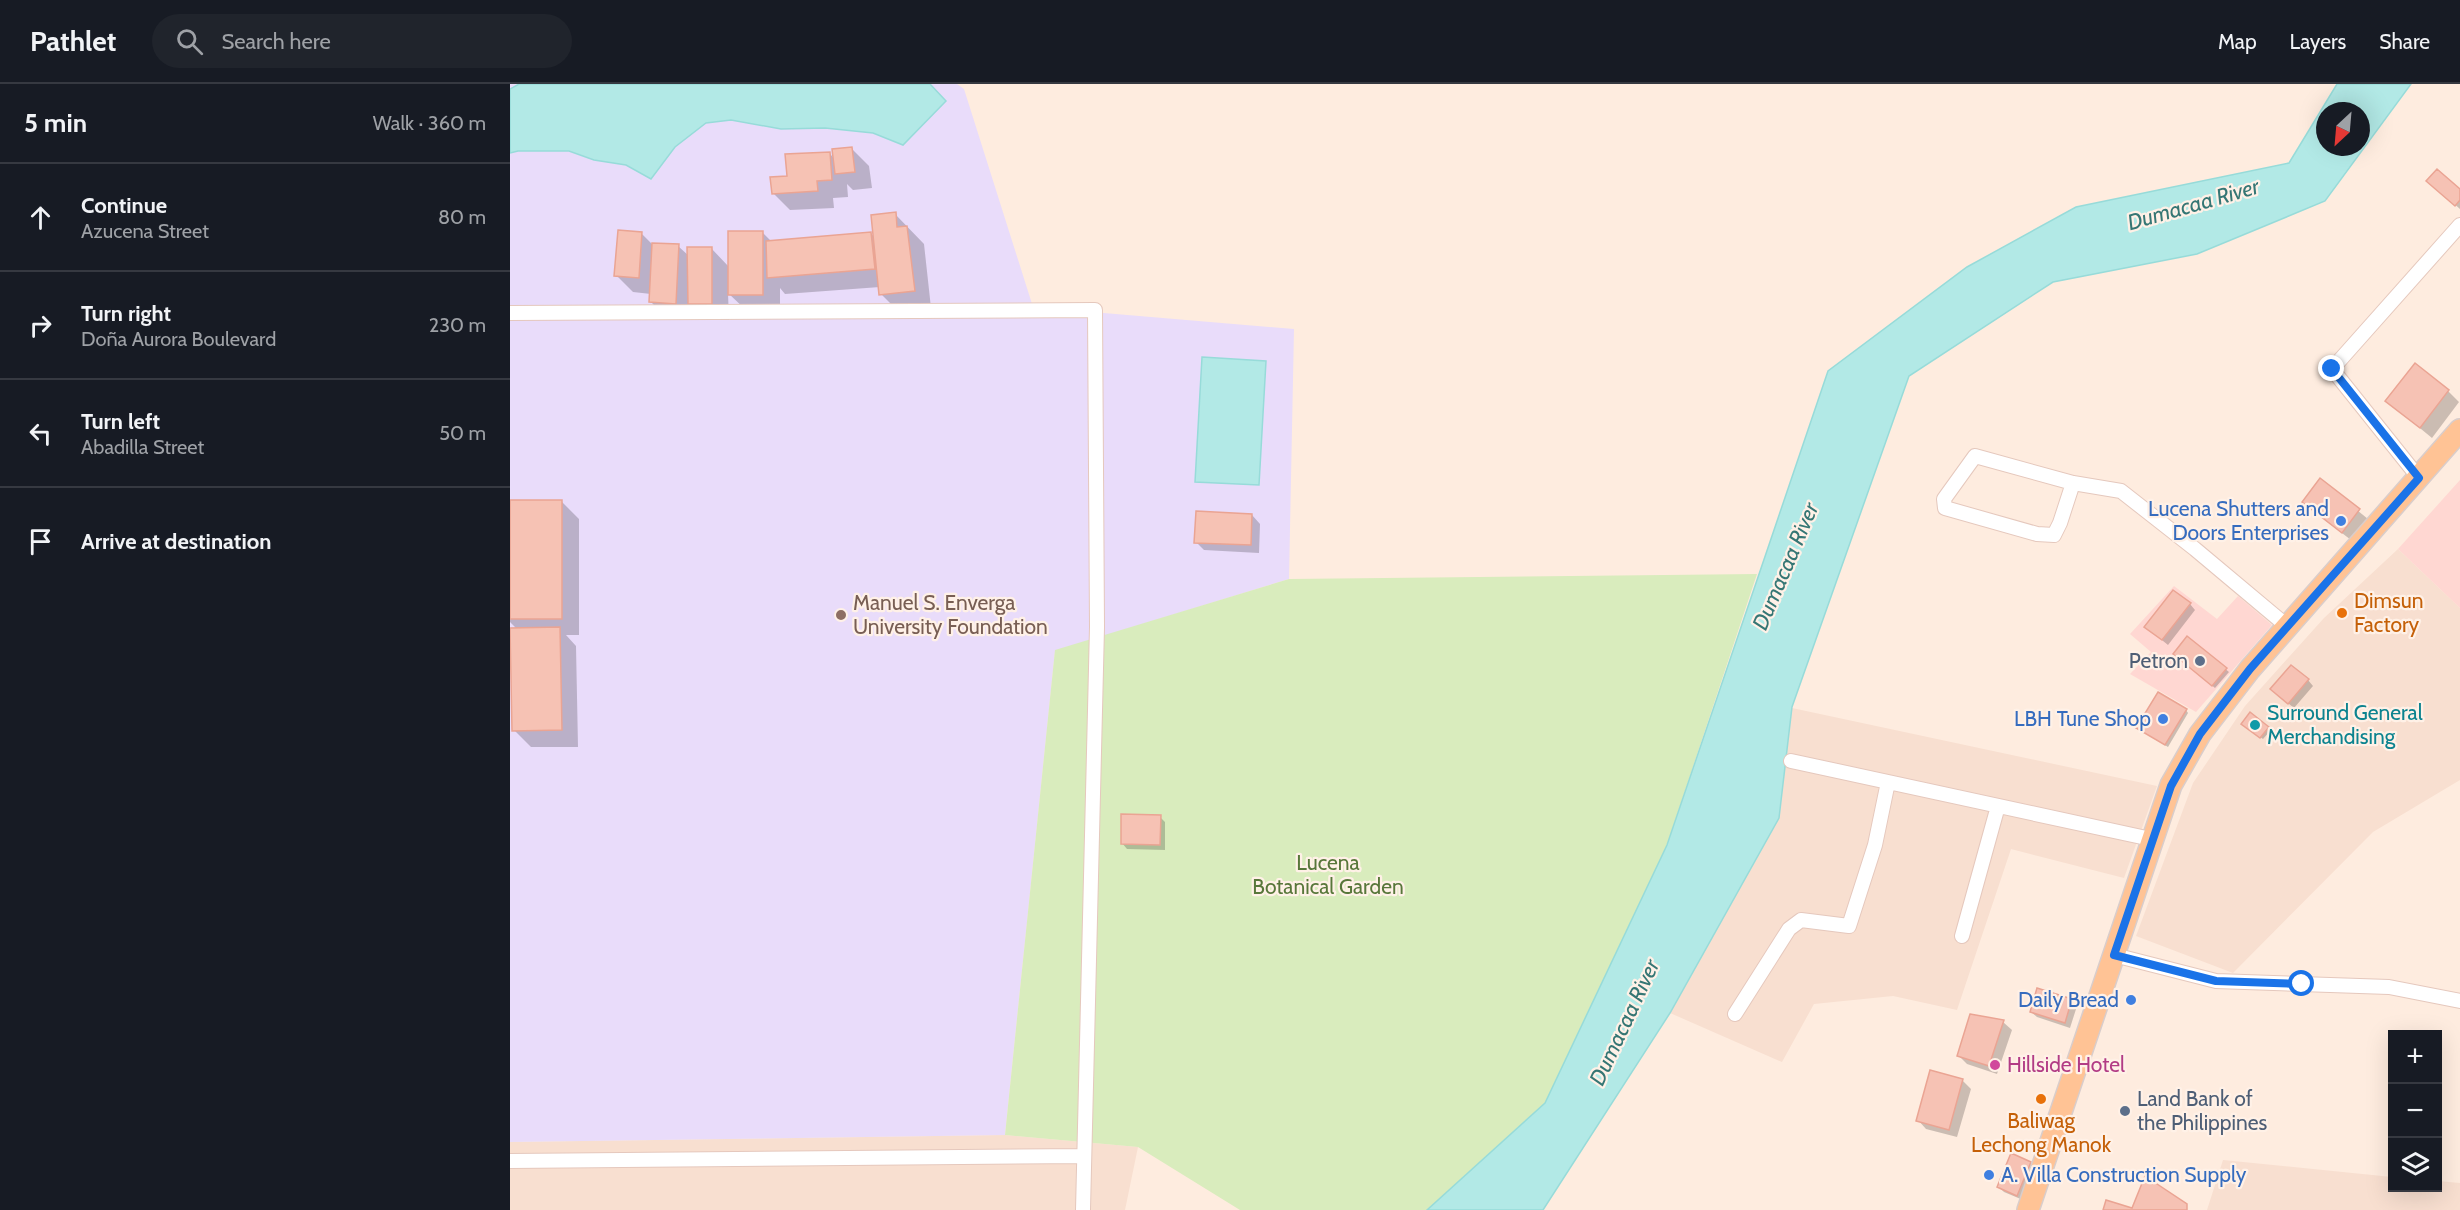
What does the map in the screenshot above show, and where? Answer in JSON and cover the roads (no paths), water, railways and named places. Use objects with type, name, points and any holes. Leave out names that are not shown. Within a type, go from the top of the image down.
[{"type":"main road","points":[[2028,1210],[2151,839],[2171,786],[2200,734],[2250,669],[2460,430]]},
{"type":"street","points":[[2419,478],[2332,369],[2460,225]]},
{"type":"street","points":[[510,313],[1095,310],[1097,627],[1083,1210]]},
{"type":"street","points":[[2073,483],[2054,535],[2037,534],[1945,508],[1944,499],[1975,456],[2073,483],[2121,491],[2288,627]]},
{"type":"street","points":[[1791,761],[2151,839]]},
{"type":"street","points":[[1735,1014],[1789,929],[1801,920],[1849,926],[1875,845],[1888,782]]},
{"type":"street","points":[[1962,936],[1998,806]]},
{"type":"street","points":[[2114,955],[2216,981],[2389,987],[2460,1001]]},
{"type":"street","points":[[510,1161],[1084,1156]]},
{"type":"water","points":[[519,84],[930,84],[946,101],[903,145],[873,133],[825,128],[781,129],[731,120],[706,123],[675,147],[651,179],[626,165],[594,160],[569,151],[510,153],[510,89]]},
{"type":"water","points":[[2337,84],[2411,84],[2370,140],[2370,102],[2326,102]]},
{"type":"water","name":"Dumacaa River","points":[[2316,119],[2316,156],[2358,156],[2325,201],[2197,254],[2053,282],[1909,376],[1792,707],[1779,818],[1670,1013],[1543,1210],[1427,1210],[1545,1103],[1667,845],[1828,371],[1967,267],[2076,207],[2289,163]]},
{"type":"water","points":[[1202,357],[1266,361],[1259,485],[1195,482]]},
{"type":"place","name":"Lucena Shutters and Doors Enterprises","points":[[2341,521]]},
{"type":"place","name":"Dimsun Factory","points":[[2342,613]]},
{"type":"place","name":"Manuel S. Enverga University Foundation","points":[[841,615]]},
{"type":"place","name":"Petron","points":[[2200,661]]},
{"type":"place","name":"LBH Tune Shop","points":[[2163,719]]},
{"type":"place","name":"Surround General Merchandising","points":[[2255,725]]},
{"type":"place","name":"Daily Bread","points":[[2131,1000]]},
{"type":"place","name":"Hillside Hotel","points":[[1995,1065]]},
{"type":"place","name":"Baliwag Lechong Manok","points":[[2041,1099]]},
{"type":"place","name":"Land Bank of the Philippines","points":[[2125,1111]]},
{"type":"place","name":"A. Villa Construction Supply","points":[[1989,1175]]},
{"type":"park label","name":"Lucena Botanical Garden","points":[[1328,875]]}]
